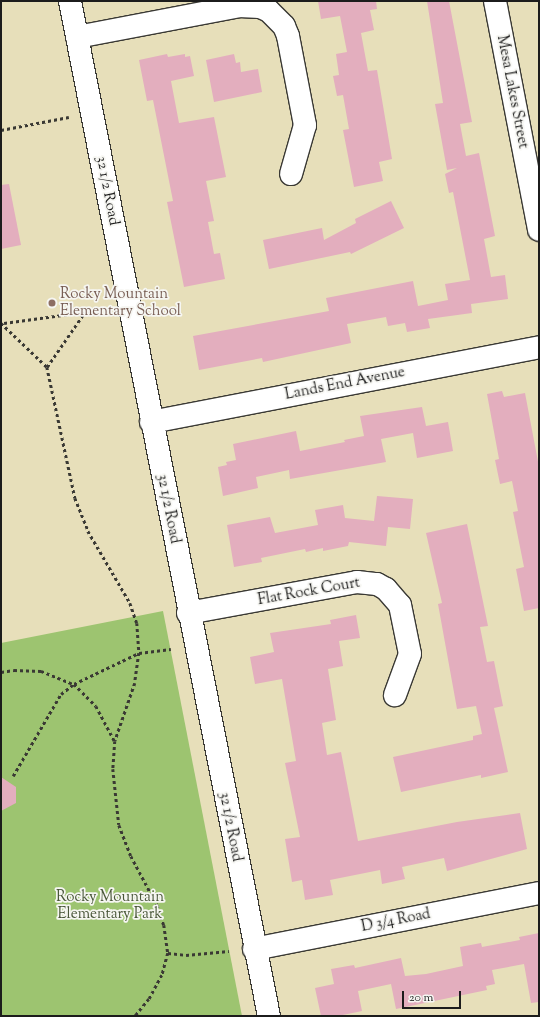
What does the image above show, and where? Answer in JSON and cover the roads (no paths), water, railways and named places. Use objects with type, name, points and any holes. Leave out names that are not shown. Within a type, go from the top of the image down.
[{"type":"street","name":"32 1/2 Road","points":[[70,1],[254,950],[269,1016]]},
{"type":"street","name":"Mesa Lakes Street","points":[[495,1],[539,230]]},
{"type":"street","points":[[77,37],[239,6],[255,6],[269,11],[284,26],[288,36],[305,125],[291,174]]},
{"type":"street","name":"Lands End Avenue","points":[[151,422],[539,347]]},
{"type":"street","name":"Flat Rock Court","points":[[188,613],[357,582],[377,584],[386,589],[400,605],[410,654],[395,695]]},
{"type":"street","name":"D 3/4 Road","points":[[254,950],[539,893]]},
{"type":"place","name":"Rocky Mountain Elementary School","points":[[52,303]]},
{"type":"park label","name":"Rocky Mountain Elementary Park","points":[[110,906]]}]
